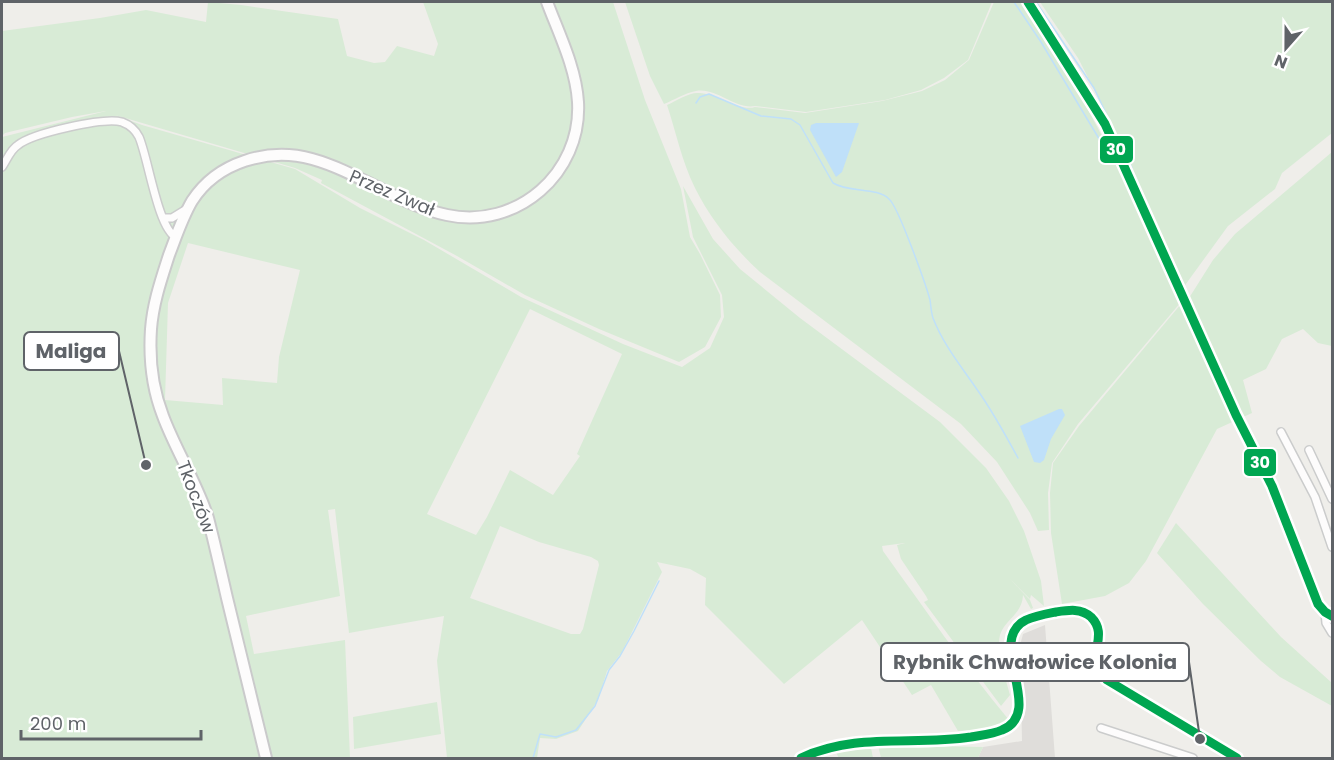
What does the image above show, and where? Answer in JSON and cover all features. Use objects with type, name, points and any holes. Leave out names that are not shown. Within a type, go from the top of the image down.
[{"type":"street","name":"Przez Zwał","points":[[176,237],[190,204],[213,178],[234,166],[258,157],[280,154],[317,161],[418,206],[446,215],[462,218],[486,217],[524,204],[542,190],[563,164],[574,141],[578,117],[578,99],[574,78],[547,2]]},
{"type":"street","points":[[1028,2],[1105,124],[1236,414],[1272,486],[1318,604],[1329,614],[1326,623],[1332,633]]},
{"type":"street","points":[[2,168],[15,147],[28,139],[88,123],[112,121],[125,123],[134,128],[141,141],[154,192],[170,232],[176,237]]},
{"type":"street","points":[[164,218],[172,218],[190,204]]},
{"type":"street","name":"Tkoczów","points":[[176,237],[153,307],[151,363],[154,384],[163,416],[208,519],[267,759]]},
{"type":"street","points":[[1281,432],[1315,497],[1332,547]]},
{"type":"street","points":[[1309,450],[1332,499]]},
{"type":"street","points":[[801,759],[823,748],[843,742],[938,741],[989,734],[1006,728],[1015,719],[1019,707],[1010,646],[1014,630],[1023,621],[1037,615],[1073,610],[1087,614],[1097,625],[1100,637],[1097,664],[1107,680],[1237,759]]},
{"type":"street","points":[[1101,728],[1193,759]]},
{"type":"shaded area","points":[[1045,625],[1055,758],[978,758],[983,747],[1022,741],[1021,692],[1016,661],[1023,634]]},
{"type":"green space","points":[[208,2],[338,19],[347,56],[374,63],[385,62],[397,46],[434,56],[438,44],[423,2],[613,2],[645,100],[681,189],[690,237],[720,295],[721,317],[705,347],[679,362],[525,295],[321,183],[322,180],[295,168],[115,115],[142,125],[295,169],[360,208],[424,240],[521,297],[623,344],[682,367],[710,348],[724,317],[722,295],[693,237],[683,186],[713,239],[740,269],[800,318],[940,422],[986,468],[1009,501],[1024,531],[1041,581],[1044,606],[1031,595],[1030,599],[1010,579],[1030,600],[1033,608],[1031,609],[1023,595],[1020,607],[1000,635],[1000,657],[1010,695],[1001,706],[924,602],[928,600],[926,596],[901,559],[897,545],[905,543],[882,546],[883,551],[944,637],[1009,720],[990,729],[958,731],[931,685],[912,695],[862,620],[784,684],[705,605],[706,578],[690,569],[657,562],[662,572],[622,652],[607,671],[598,700],[578,731],[556,739],[540,738],[537,758],[447,758],[437,661],[444,616],[349,633],[335,509],[328,510],[340,596],[246,616],[254,654],[345,640],[350,758],[271,758],[244,655],[235,656],[260,758],[2,758],[2,137],[106,111],[5,133],[2,136],[2,31],[146,10],[206,22]],"holes":[[[188,243],[300,270],[279,357],[277,383],[222,378],[223,405],[165,400],[168,303]],[[530,309],[622,354],[577,454],[580,456],[553,495],[510,470],[476,535],[427,514]],[[500,526],[539,542],[598,561],[599,565],[580,634],[571,634],[470,598]]]},
{"type":"green space","points":[[625,2],[992,2],[968,60],[944,78],[921,90],[885,100],[806,112],[741,105],[711,92],[703,91],[688,93],[664,104],[650,76]]},
{"type":"green space","points":[[994,2],[1022,2],[1046,37],[1108,148],[1181,302],[1078,424],[1052,463],[1048,493],[1049,530],[1038,531],[1030,513],[997,462],[961,424],[760,272],[741,253],[701,200],[690,178],[667,105],[687,95],[699,93],[742,107],[805,113],[882,101],[922,91],[945,80],[969,60]]},
{"type":"green space","points":[[1040,2],[1332,2],[1332,133],[1282,173],[1275,189],[1228,226],[1183,288],[1121,142],[1078,58]]},
{"type":"green space","points":[[1332,152],[1332,346],[1318,343],[1303,329],[1282,339],[1266,369],[1243,380],[1252,413],[1217,429],[1146,561],[1129,583],[1105,596],[1062,604],[1051,533],[1050,493],[1053,463],[1079,426],[1181,304],[1189,298],[1213,260],[1235,234]]},
{"type":"green space","points":[[1176,523],[1281,637],[1332,683],[1332,706],[1280,677],[1261,661],[1203,604],[1157,553]]},
{"type":"green space","points":[[437,702],[441,734],[354,749],[353,717]]},
{"type":"green space","points":[[878,745],[983,747],[978,758],[881,758]]},
{"type":"green space","points":[[871,748],[873,758],[839,758],[835,751],[841,749]]},
{"type":"water","points":[[859,123],[842,172],[836,177],[810,130],[811,125]]},
{"type":"water","points":[[1062,409],[1065,415],[1051,439],[1044,460],[1040,463],[1034,462],[1020,426]]},
{"type":"waterway","points":[[1014,2],[1041,42],[1101,142]]},
{"type":"waterway","points":[[1036,2],[1094,88],[1132,168]]},
{"type":"waterway","points":[[696,103],[700,97],[709,94],[761,116],[791,119],[800,125],[833,183],[877,193],[889,199],[899,216],[911,246],[937,328],[993,413],[1018,458]]},
{"type":"waterway","points":[[533,758],[540,734],[556,737],[576,730],[595,706],[609,670],[620,656],[659,581]]},
{"type":"transit line","name":"30","points":[[1028,2],[1105,124],[1236,415],[1272,486],[1318,604],[1332,616]]},
{"type":"transit line","name":"30","points":[[801,758],[822,750],[864,742],[949,739],[1002,730],[1014,721],[1019,708],[1011,644],[1015,630],[1026,620],[1070,610],[1083,612],[1095,622],[1098,628],[1097,663],[1107,680],[1237,758]]},
{"type":"place","name":"Maliga","points":[[146,465]]},
{"type":"place","name":"Rybnik Chwałowice Kolonia","points":[[1200,739]]}]
